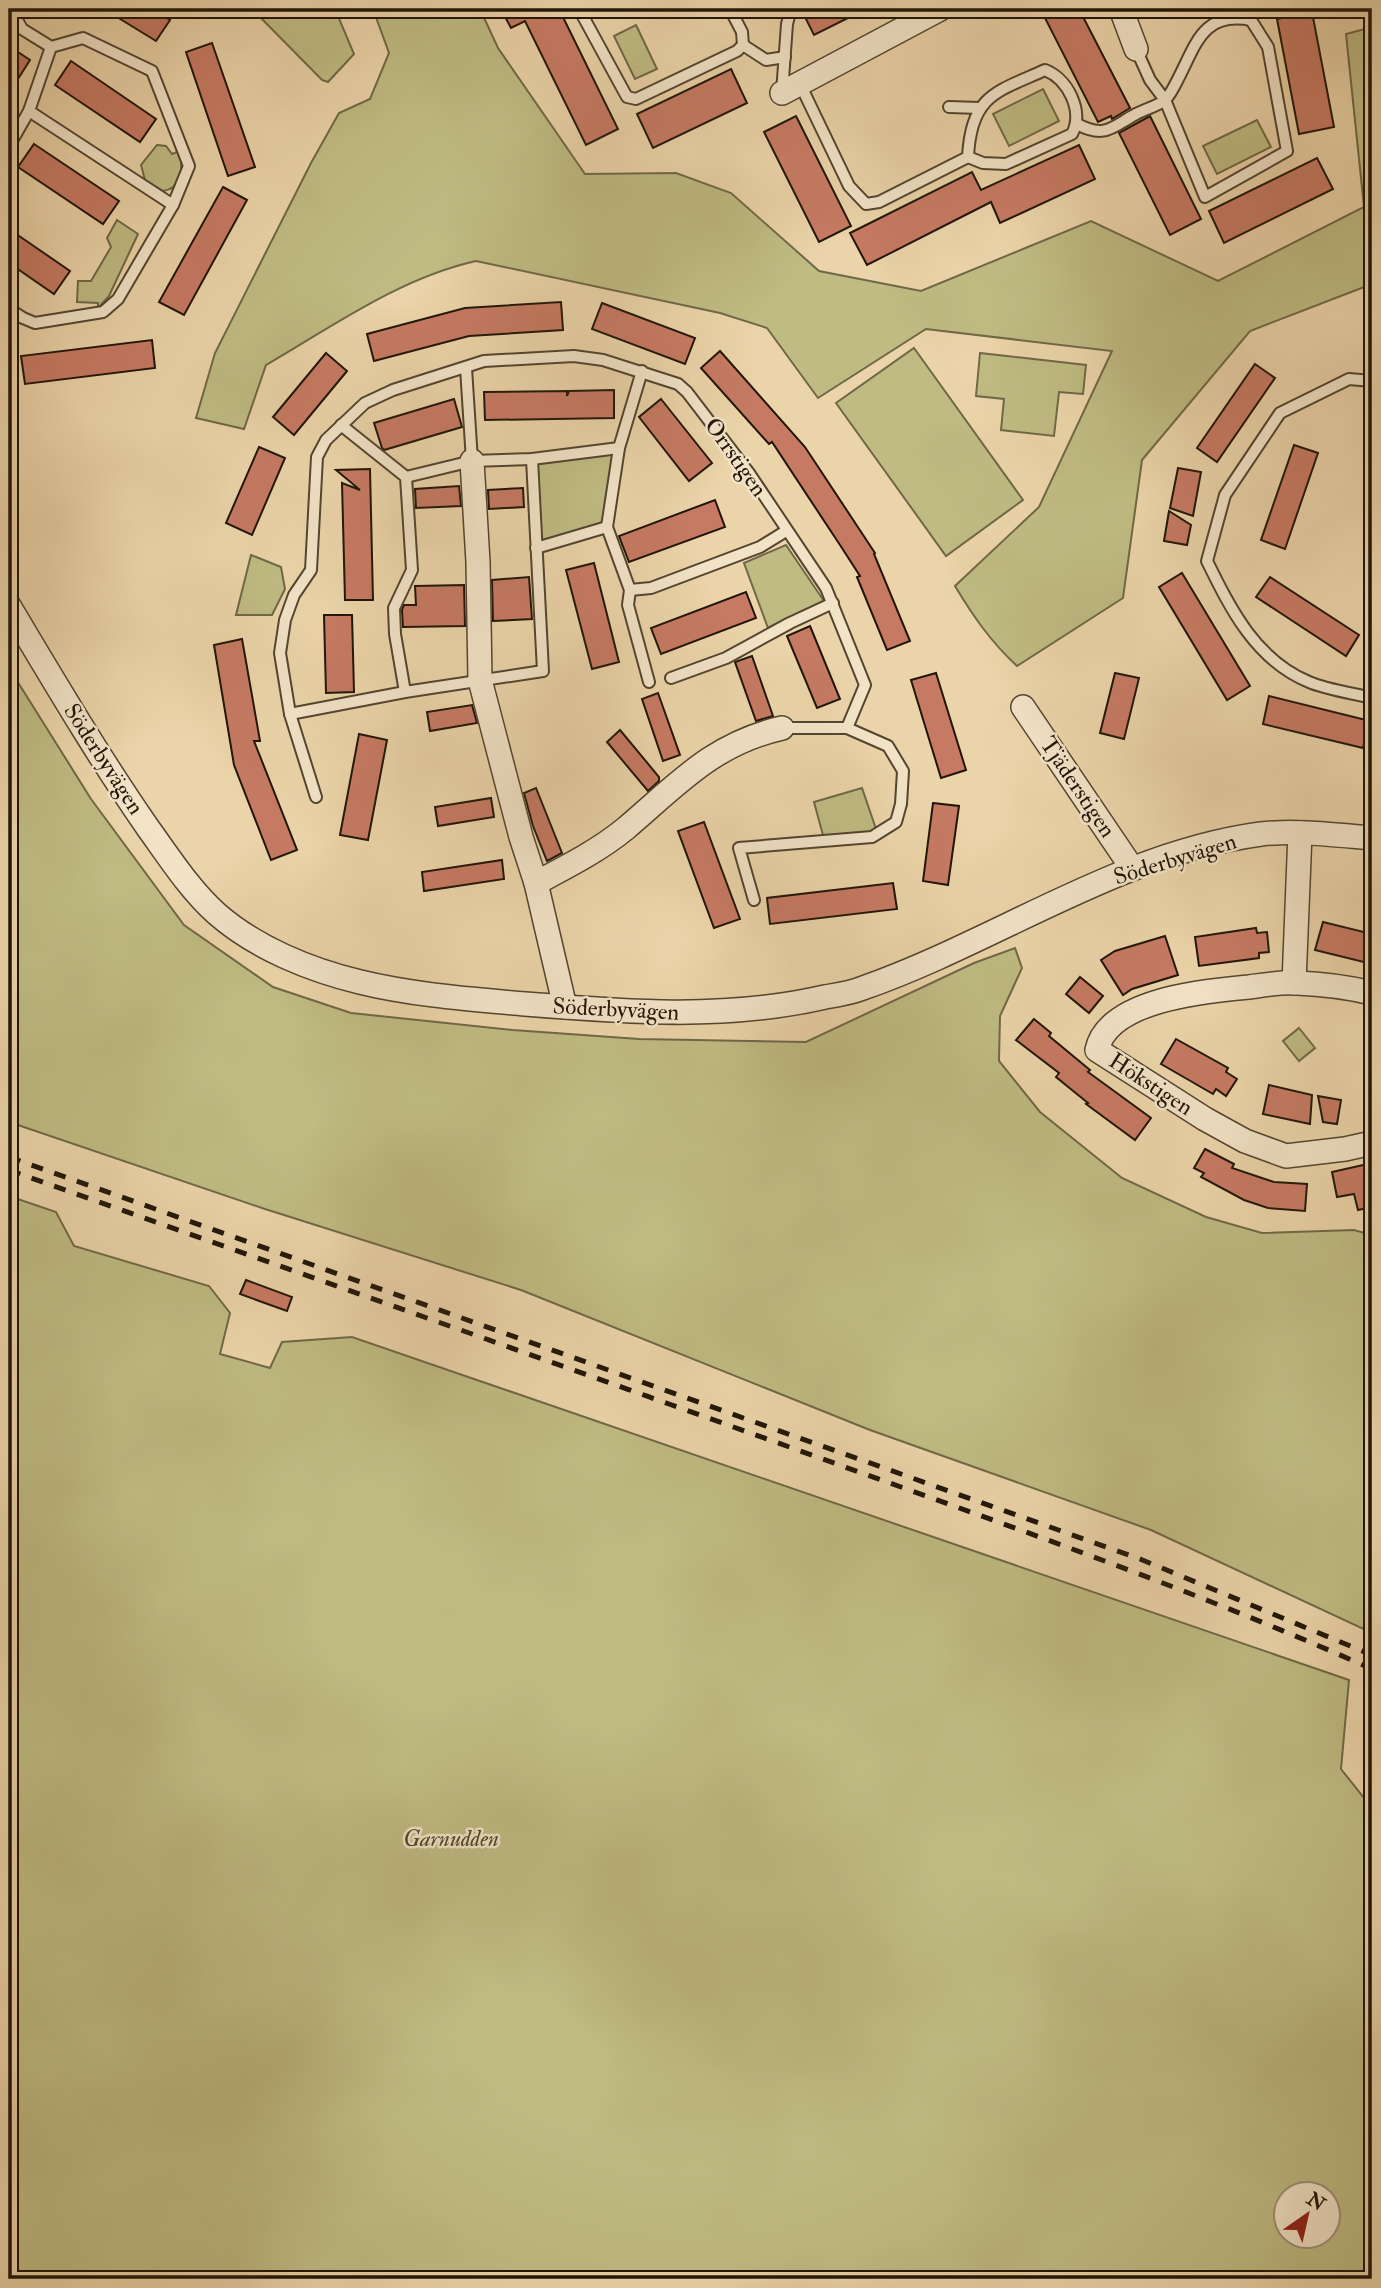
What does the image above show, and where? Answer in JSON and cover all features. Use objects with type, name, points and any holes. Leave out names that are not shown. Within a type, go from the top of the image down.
[{"type":"street","points":[[791,88],[940,9]]},
{"type":"street","points":[[1121,9],[1136,49]]},
{"type":"street","points":[[472,461],[478,562],[480,680],[536,883],[565,1007]]},
{"type":"street","name":"Söderbyvägen","points":[[9,606],[121,789],[172,862],[217,914],[264,946],[324,972],[361,982],[452,997],[565,1007],[690,1013],[785,1006],[861,989],[987,937],[1132,868],[1213,843],[1264,834],[1300,833],[1372,838]]},
{"type":"street","name":"Tjäderstigen","points":[[1023,707],[1132,868]]},
{"type":"street","points":[[536,883],[586,856],[623,831],[706,760],[753,735],[782,728]]},
{"type":"street","points":[[1294,983],[1300,833]]},
{"type":"street","name":"Hökstigen","points":[[1372,993],[1346,986],[1294,983],[1210,991],[1162,1000],[1127,1014],[1100,1036],[1097,1050],[1205,1119],[1245,1141],[1286,1156],[1372,1143]]},
{"type":"lane","points":[[9,309],[35,323],[103,312],[118,299],[173,205],[189,166],[152,71],[83,38],[51,47],[22,29],[11,9]]},
{"type":"lane","points":[[579,9],[627,97],[636,99],[737,51],[743,45],[742,32],[730,9]]},
{"type":"lane","points":[[791,9],[785,57],[791,88],[849,186],[866,204],[879,202],[968,157],[984,163],[1006,164],[1072,134],[1077,124],[1075,106],[1067,89],[1054,74],[1045,70],[991,94],[980,108],[968,144],[968,157]]},
{"type":"lane","points":[[1077,124],[1089,131],[1109,131],[1165,100],[1187,63],[1198,37],[1211,24],[1234,17],[1251,20],[1268,47],[1287,151],[1205,197],[1165,100],[1150,80],[1136,49]]},
{"type":"lane","points":[[743,45],[766,60],[785,57]]},
{"type":"lane","points":[[9,145],[29,111],[51,47]]},
{"type":"lane","points":[[949,107],[980,108]]},
{"type":"lane","points":[[29,111],[173,205]]},
{"type":"lane","name":"Orrstigen","points":[[316,797],[290,714],[280,653],[285,620],[294,595],[311,570],[317,457],[326,440],[365,403],[393,390],[484,361],[574,356],[603,360],[678,384],[687,391],[750,473],[826,588],[866,685],[847,728]]},
{"type":"lane","points":[[466,368],[472,461]]},
{"type":"lane","points":[[642,372],[619,448],[607,527],[630,590],[628,605],[649,681]]},
{"type":"lane","points":[[1372,381],[1349,379],[1280,413],[1225,495],[1207,561],[1229,606],[1269,659],[1310,683],[1372,698]]},
{"type":"lane","points":[[341,425],[406,477],[412,570],[394,608],[395,634],[405,692]]},
{"type":"lane","points":[[406,477],[472,461],[532,459],[619,448]]},
{"type":"lane","points":[[290,714],[405,692],[542,671],[532,459]]},
{"type":"lane","points":[[536,548],[607,527]]},
{"type":"lane","points":[[630,590],[651,588],[760,547],[786,531]]},
{"type":"lane","points":[[671,678],[726,658],[832,603]]},
{"type":"lane","points":[[754,900],[738,848],[872,837],[896,822],[901,804],[903,771],[888,746],[847,728],[782,728]]},
{"type":"green space","points":[[252,9],[335,9],[354,54],[328,82],[322,80]]},
{"type":"green space","points":[[373,9],[480,9],[498,48],[585,174],[676,173],[731,193],[819,271],[921,291],[1091,221],[1218,281],[1364,207],[1346,34],[1372,27],[1372,284],[1250,331],[1142,460],[1123,598],[1017,666],[983,628],[955,586],[1039,507],[1112,351],[926,329],[818,398],[767,328],[720,313],[476,261],[448,269],[394,291],[266,365],[244,429],[196,418],[215,353],[311,163],[339,113],[370,99],[389,53]]},
{"type":"green space","points":[[636,25],[657,69],[635,79],[614,36]]},
{"type":"green space","points":[[1043,89],[1059,121],[1009,146],[993,114]]},
{"type":"green space","points":[[1257,120],[1271,147],[1217,174],[1203,146]]},
{"type":"green space","points":[[157,145],[166,146],[172,154],[177,152],[181,156],[180,178],[174,187],[163,191],[145,180],[141,165]]},
{"type":"green space","points":[[117,220],[138,234],[109,296],[98,308],[98,303],[77,302],[78,281],[91,281],[111,247],[107,238]]},
{"type":"green space","points":[[914,348],[1023,500],[946,556],[836,403]]},
{"type":"green space","points":[[980,353],[1086,365],[1083,394],[1059,392],[1054,436],[1001,430],[1004,399],[976,396]]},
{"type":"green space","points":[[619,448],[607,527],[536,548],[532,459]]},
{"type":"green space","points":[[786,545],[824,601],[768,628],[744,563]]},
{"type":"green space","points":[[251,555],[281,567],[285,589],[272,615],[236,615]]},
{"type":"green space","points":[[9,668],[91,799],[184,925],[273,987],[351,1013],[513,1030],[639,1039],[806,1042],[974,963],[1015,948],[1022,968],[1000,1016],[999,1061],[1040,1112],[1122,1178],[1206,1217],[1262,1233],[1354,1230],[1372,1235],[1372,1633],[1151,1530],[870,1430],[521,1290],[265,1209],[9,1122]]},
{"type":"green space","points":[[862,788],[877,832],[824,839],[814,802]]},
{"type":"green space","points":[[1299,1028],[1315,1048],[1299,1061],[1283,1041]]},
{"type":"green space","name":"Garnudden","points":[[9,1196],[56,1212],[74,1246],[209,1286],[230,1313],[220,1354],[270,1368],[282,1342],[352,1337],[1349,1680],[1341,1769],[1372,1808],[1372,2279],[9,2279]]},
{"type":"building","points":[[104,9],[152,9],[170,20],[156,41]]},
{"type":"building","points":[[501,9],[559,9],[618,129],[586,145],[525,21],[511,28]]},
{"type":"building","points":[[801,9],[866,9],[814,35]]},
{"type":"building","points":[[1063,9],[1079,9],[1130,108],[1112,119],[1111,116],[1098,122],[1045,18]]},
{"type":"building","points":[[1312,12],[1334,127],[1299,134],[1277,19]]},
{"type":"building","points":[[212,43],[255,167],[228,176],[186,52]]},
{"type":"building","points":[[9,46],[30,60],[9,93]]},
{"type":"building","points":[[71,61],[156,119],[140,142],[55,85]]},
{"type":"building","points":[[731,69],[747,103],[653,148],[637,114]]},
{"type":"building","points":[[796,116],[851,226],[819,242],[764,132]]},
{"type":"building","points":[[1150,116],[1201,219],[1170,235],[1119,133]]},
{"type":"building","points":[[34,144],[119,201],[103,224],[18,167]]},
{"type":"building","points":[[1079,145],[1095,179],[1000,223],[991,202],[867,265],[850,233],[972,172],[981,190]]},
{"type":"building","points":[[1317,158],[1333,189],[1224,243],[1209,211]]},
{"type":"building","points":[[223,187],[247,200],[184,315],[159,302]]},
{"type":"building","points":[[9,229],[70,271],[54,294],[9,263]]},
{"type":"building","points":[[561,302],[563,330],[469,336],[374,361],[367,334],[465,308]]},
{"type":"building","points":[[602,303],[695,338],[685,364],[592,329]]},
{"type":"building","points":[[152,340],[155,368],[25,384],[21,356]]},
{"type":"building","points":[[720,351],[805,447],[875,553],[910,641],[887,650],[857,577],[860,576],[840,545],[772,442],[769,444],[701,368]]},
{"type":"building","points":[[326,353],[347,371],[294,435],[273,417]]},
{"type":"building","points":[[1255,364],[1275,378],[1217,462],[1197,448]]},
{"type":"building","points":[[614,390],[614,418],[485,420],[484,392],[567,391],[567,396],[569,391]]},
{"type":"building","points":[[454,399],[462,427],[384,450],[382,448],[374,423]]},
{"type":"building","points":[[661,399],[712,463],[689,481],[639,417]]},
{"type":"building","points":[[1294,445],[1318,453],[1285,549],[1261,540]]},
{"type":"building","points":[[259,447],[285,458],[252,535],[226,523]]},
{"type":"building","points":[[1178,468],[1201,472],[1193,516],[1170,508]]},
{"type":"building","points":[[370,469],[373,600],[345,600],[342,483],[360,490],[336,470]]},
{"type":"building","points":[[459,486],[461,506],[416,508],[415,489]]},
{"type":"building","points":[[523,488],[524,507],[489,509],[488,490]]},
{"type":"building","points":[[715,500],[725,527],[629,562],[619,536]]},
{"type":"building","points":[[1169,511],[1191,525],[1187,545],[1164,541]]},
{"type":"building","points":[[594,563],[619,662],[592,669],[566,570]]},
{"type":"building","points":[[1182,573],[1250,686],[1227,700],[1159,587]]},
{"type":"building","points":[[529,577],[532,619],[493,621],[492,580]]},
{"type":"building","points":[[1270,577],[1359,635],[1346,656],[1256,597]]},
{"type":"building","points":[[464,585],[465,626],[403,627],[404,605],[416,605],[415,586]]},
{"type":"building","points":[[746,592],[756,618],[661,654],[651,628]]},
{"type":"building","points":[[324,615],[352,615],[354,692],[326,693]]},
{"type":"building","points":[[810,626],[840,699],[817,708],[787,636]]},
{"type":"building","points":[[242,639],[260,741],[254,741],[297,850],[271,860],[234,765],[214,645]]},
{"type":"building","points":[[752,656],[773,716],[756,721],[735,662]]},
{"type":"building","points":[[936,673],[966,770],[941,778],[911,680]]},
{"type":"building","points":[[1115,673],[1139,678],[1124,739],[1100,733]]},
{"type":"building","points":[[658,693],[680,755],[663,761],[642,699]]},
{"type":"building","points":[[1269,696],[1370,721],[1363,748],[1263,724]]},
{"type":"building","points":[[472,705],[477,723],[430,731],[427,712]]},
{"type":"building","points":[[620,730],[659,777],[659,781],[648,791],[607,742]]},
{"type":"building","points":[[359,734],[387,740],[368,840],[340,835]]},
{"type":"building","points":[[536,788],[562,853],[547,861],[524,793]]},
{"type":"building","points":[[491,798],[494,817],[438,826],[435,807]]},
{"type":"building","points":[[933,803],[959,806],[948,885],[923,881]]},
{"type":"building","points":[[704,822],[740,919],[714,928],[678,831]]},
{"type":"building","points":[[502,860],[504,879],[424,891],[422,872]]},
{"type":"building","points":[[893,883],[897,909],[770,924],[767,898]]},
{"type":"building","points":[[1323,922],[1372,934],[1372,964],[1315,950]]},
{"type":"building","points":[[1256,928],[1257,933],[1267,932],[1269,952],[1259,953],[1259,958],[1199,966],[1195,937]]},
{"type":"building","points":[[1165,936],[1178,975],[1132,989],[1123,995],[1101,960],[1115,951]]},
{"type":"building","points":[[1080,977],[1103,996],[1089,1013],[1066,994]]},
{"type":"building","points":[[1034,1019],[1051,1033],[1049,1036],[1090,1070],[1088,1072],[1151,1118],[1135,1140],[1086,1104],[1088,1103],[1056,1077],[1059,1073],[1016,1040]]},
{"type":"building","points":[[1176,1039],[1228,1068],[1226,1072],[1237,1079],[1226,1096],[1216,1089],[1213,1094],[1161,1064]]},
{"type":"building","points":[[1269,1085],[1312,1095],[1310,1124],[1263,1114]]},
{"type":"building","points":[[1318,1096],[1341,1100],[1337,1124],[1323,1122]]},
{"type":"building","points":[[1205,1149],[1234,1164],[1232,1168],[1274,1182],[1307,1184],[1305,1211],[1268,1208],[1244,1200],[1201,1177],[1204,1173],[1194,1168]]},
{"type":"building","points":[[1372,1163],[1372,1207],[1358,1210],[1354,1194],[1337,1197],[1332,1172]]},
{"type":"building","points":[[246,1280],[292,1297],[287,1311],[240,1294]]},
{"type":"railway","points":[[9,1157],[1140,1559],[1372,1655]]},
{"type":"railway","points":[[9,1170],[1029,1533],[1236,1612],[1372,1669]]}]
